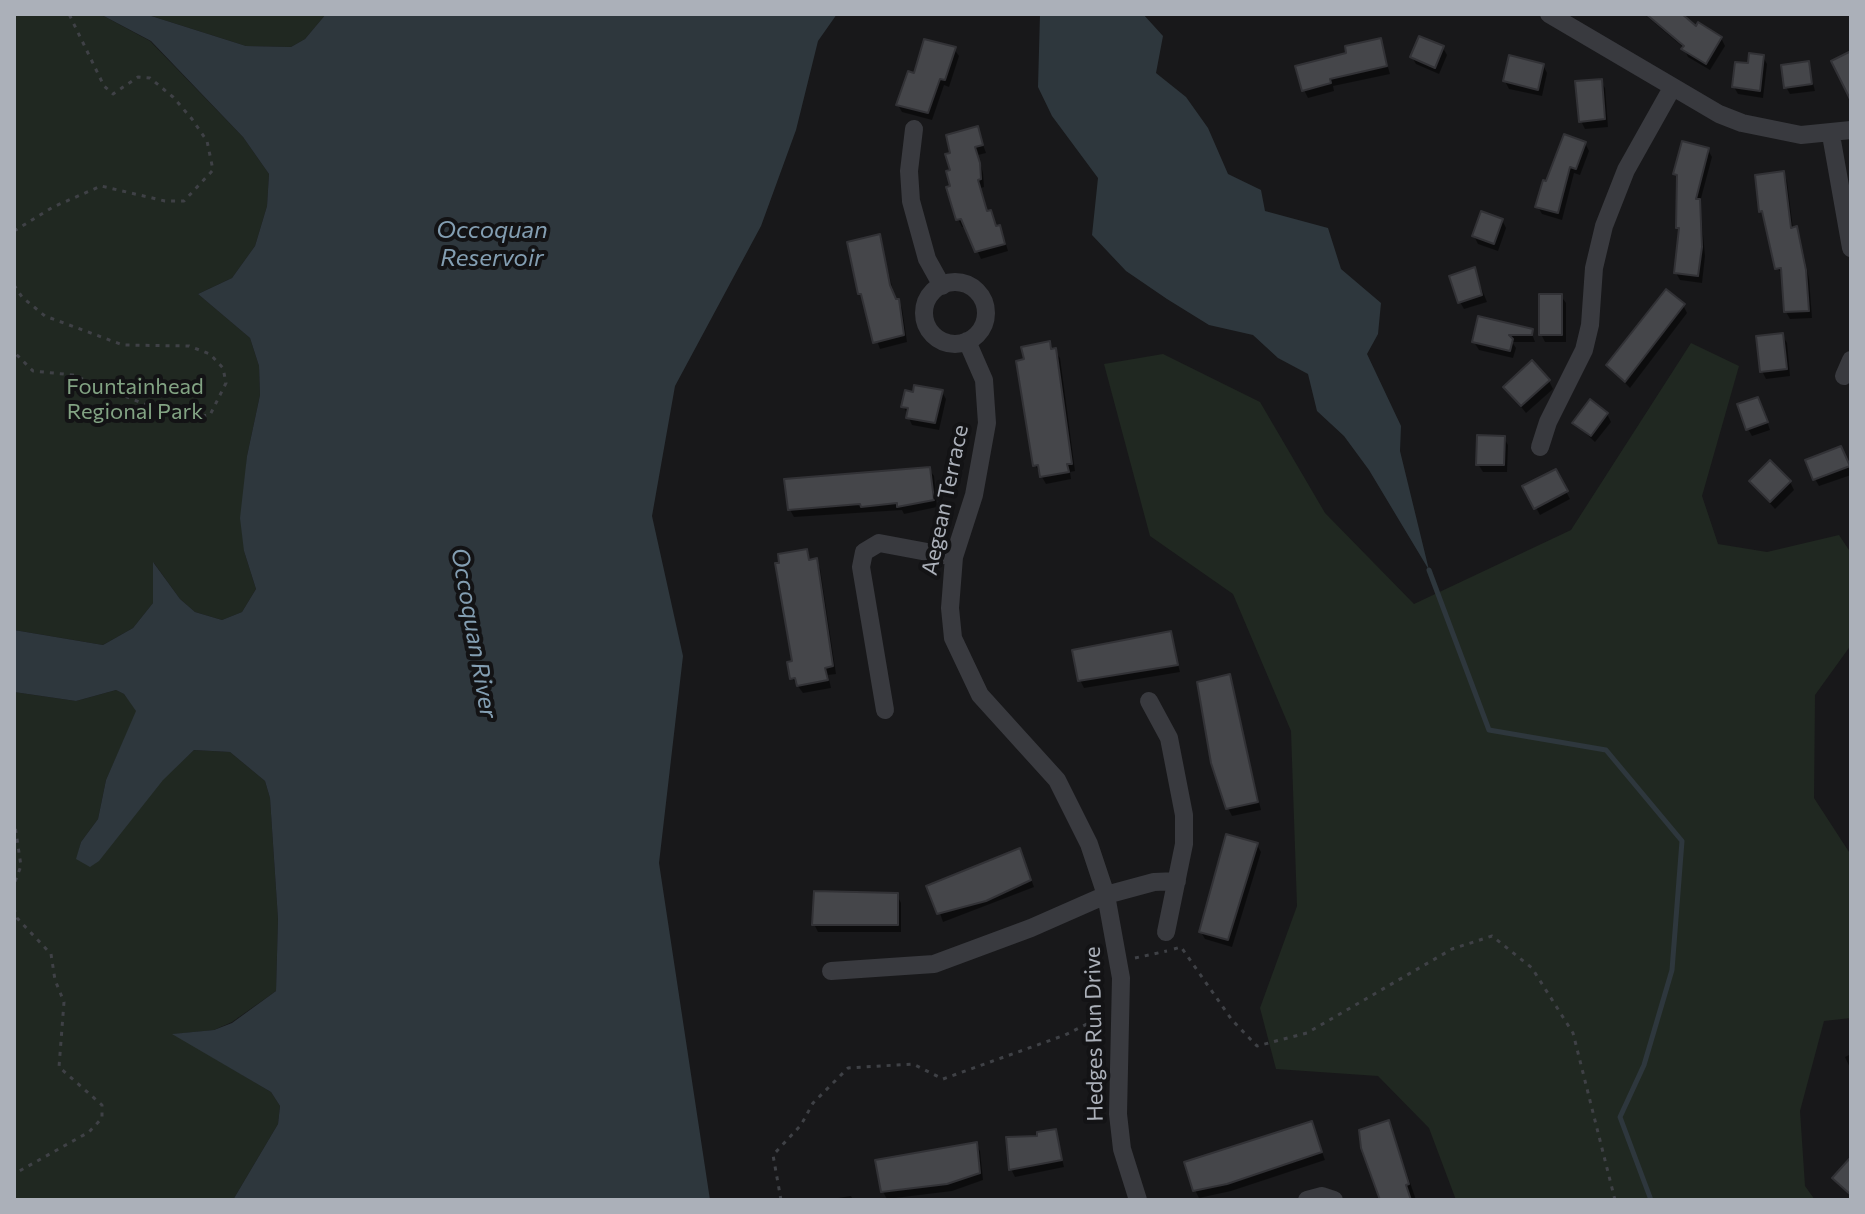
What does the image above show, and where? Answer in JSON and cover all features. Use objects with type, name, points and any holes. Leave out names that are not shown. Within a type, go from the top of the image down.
[{"type":"street","points":[[1549,14],[1672,88],[1742,123],[1771,131],[1831,135],[1851,130]]},
{"type":"street","points":[[1540,447],[1584,350],[1590,325],[1594,268],[1604,226],[1633,156],[1672,88]]},
{"type":"street","points":[[914,129],[909,171],[911,201],[927,259],[942,286]]},
{"type":"street","points":[[1831,135],[1851,248]]},
{"type":"street","points":[[963,284],[981,296],[985,314],[981,327],[967,341],[945,343],[928,329],[924,309],[928,298],[942,286],[963,284]]},
{"type":"street","name":"Aegean Terrace","points":[[967,341],[984,380],[987,423],[981,466],[954,557],[950,608],[953,638],[968,676],[1003,722],[1057,780]]},
{"type":"street","points":[[885,710],[861,567],[864,552],[879,543],[954,557]]},
{"type":"street","points":[[1149,701],[1169,738],[1179,780],[1184,829],[1166,932]]},
{"type":"street","name":"Hedges Run Drive","points":[[1057,780],[1089,844],[1106,895],[1119,961],[1122,1018],[1118,1114],[1122,1149],[1138,1200]]},
{"type":"street","points":[[831,971],[934,964],[1031,928],[1106,895],[1154,882],[1177,881]]},
{"type":"street","points":[[1307,1200],[1322,1196],[1334,1200]]},
{"type":"path","points":[[14,231],[53,207],[101,186],[165,201],[184,201],[213,170],[207,141],[192,119],[173,97],[150,78],[138,77],[113,94],[104,86],[69,14]]},
{"type":"path","points":[[14,285],[22,297],[45,316],[123,345],[189,346],[210,354],[223,368],[226,383],[210,415],[191,417],[149,406],[73,375],[33,371],[14,352]]},
{"type":"path","points":[[14,819],[21,866],[14,884]]},
{"type":"path","points":[[14,908],[17,918],[51,954],[55,980],[64,1002],[59,1067],[102,1105],[102,1118],[89,1132],[14,1174]]},
{"type":"path","points":[[1119,961],[1181,947],[1232,1020],[1257,1046],[1307,1033],[1452,949],[1492,936],[1532,968],[1573,1033],[1615,1200]]},
{"type":"path","points":[[781,1200],[773,1155],[801,1125],[813,1103],[848,1068],[913,1064],[943,1079],[1065,1035],[1103,1017],[1103,1003]]},
{"type":"green space","name":"Fountainhead Regional Park","points":[[14,14],[100,14],[150,41],[243,137],[269,174],[267,206],[255,246],[232,278],[198,294],[250,338],[259,366],[260,395],[247,456],[244,551],[256,589],[242,612],[222,620],[195,612],[180,599],[154,563],[153,603],[133,628],[103,645],[14,630]]},
{"type":"green space","points":[[145,14],[326,14],[305,39],[291,47],[246,46]]},
{"type":"green space","points":[[1691,343],[1739,366],[1702,496],[1718,544],[1767,552],[1839,535],[1851,553],[1851,645],[1815,695],[1814,798],[1851,855],[1851,1018],[1824,1021],[1800,1111],[1805,1186],[1815,1200],[1456,1200],[1429,1128],[1378,1076],[1276,1069],[1260,1008],[1297,906],[1291,731],[1233,594],[1150,536],[1104,364],[1163,354],[1260,402],[1325,513],[1414,604],[1571,530]]},
{"type":"green space","points":[[116,690],[124,694],[137,711],[106,780],[98,819],[81,842],[77,859],[194,750],[230,752],[265,781],[270,798],[278,919],[276,991],[232,1022],[214,1030],[174,1034],[271,1092],[280,1106],[278,1124],[233,1200],[14,1200],[14,692],[76,701]]},
{"type":"water","name":"Occoquan Reservoir","points":[[100,14],[145,14],[246,46],[291,47],[305,39],[326,14],[837,14],[818,41],[796,130],[761,226],[675,386],[652,516],[683,656],[659,863],[710,1200],[233,1200],[278,1124],[280,1106],[271,1092],[172,1034],[214,1030],[232,1023],[276,991],[278,919],[270,798],[265,781],[230,752],[194,750],[163,780],[99,861],[90,867],[76,859],[81,842],[98,819],[106,780],[136,711],[124,694],[116,690],[76,701],[14,692],[14,630],[103,645],[133,628],[153,603],[153,562],[180,599],[195,612],[222,620],[242,612],[256,589],[244,551],[240,518],[247,456],[260,395],[259,366],[250,338],[198,294],[232,278],[255,246],[267,206],[269,174],[243,137],[151,41]]},
{"type":"water","points":[[1040,14],[1143,14],[1163,36],[1156,73],[1186,97],[1208,128],[1228,174],[1261,190],[1265,211],[1328,228],[1341,269],[1381,303],[1378,334],[1367,354],[1401,426],[1400,451],[1429,570],[1369,470],[1344,436],[1317,411],[1308,374],[1278,358],[1253,335],[1209,325],[1167,299],[1126,271],[1092,235],[1098,178],[1052,116],[1038,87]]},
{"type":"building","points":[[1646,14],[1682,14],[1696,26],[1698,22],[1722,37],[1706,64],[1681,49],[1684,46]]},
{"type":"building","points":[[1419,36],[1444,46],[1435,68],[1410,57]]},
{"type":"building","points":[[1381,38],[1387,66],[1330,79],[1331,83],[1302,91],[1295,66],[1346,53],[1345,46]]},
{"type":"building","points":[[924,39],[956,47],[945,80],[940,79],[928,113],[896,105],[908,71],[914,73]]},
{"type":"building","points":[[1851,51],[1851,101],[1831,61]]},
{"type":"building","points":[[1749,53],[1764,55],[1760,91],[1732,87],[1735,62],[1748,63]]},
{"type":"building","points":[[1509,55],[1544,64],[1538,90],[1503,81]]},
{"type":"building","points":[[1809,61],[1812,84],[1784,88],[1781,65]]},
{"type":"building","points":[[1602,79],[1605,119],[1579,122],[1575,81]]},
{"type":"building","points":[[978,126],[983,145],[975,147],[980,163],[981,179],[978,180],[987,211],[991,210],[996,226],[1000,225],[1005,244],[975,252],[961,219],[956,220],[946,187],[950,186],[946,171],[950,170],[945,154],[950,153],[946,135]]},
{"type":"building","points":[[1564,134],[1586,142],[1576,169],[1570,167],[1558,213],[1535,207],[1543,180],[1546,181]]},
{"type":"building","points":[[1682,141],[1709,148],[1696,199],[1700,199],[1702,247],[1698,276],[1674,273],[1679,228],[1676,228],[1677,175],[1673,174]]},
{"type":"building","points":[[1784,171],[1791,228],[1797,226],[1806,270],[1809,311],[1784,312],[1781,268],[1775,269],[1762,211],[1759,212],[1755,175]]},
{"type":"building","points":[[1481,211],[1503,219],[1494,244],[1472,236]]},
{"type":"building","points":[[880,234],[890,285],[896,299],[899,299],[904,335],[873,343],[847,242]]},
{"type":"building","points":[[1475,267],[1482,295],[1458,303],[1449,276]]},
{"type":"building","points":[[1666,289],[1685,304],[1625,382],[1606,365]]},
{"type":"building","points":[[1539,294],[1562,294],[1562,335],[1539,335]]},
{"type":"building","points":[[1478,316],[1533,329],[1532,335],[1509,335],[1513,339],[1510,351],[1472,342]]},
{"type":"building","points":[[1783,333],[1787,369],[1760,372],[1756,336]]},
{"type":"building","points":[[1050,341],[1051,349],[1056,348],[1072,464],[1067,464],[1069,472],[1040,477],[1038,465],[1033,466],[1016,361],[1024,359],[1021,347]]},
{"type":"building","points":[[1532,360],[1550,380],[1521,406],[1503,387]]},
{"type":"building","points":[[914,385],[943,390],[935,423],[906,418],[908,408],[901,407],[905,390],[913,392]]},
{"type":"building","points":[[1758,397],[1768,422],[1746,430],[1737,404]]},
{"type":"building","points":[[1590,399],[1608,413],[1591,436],[1572,423]]},
{"type":"building","points":[[1477,435],[1505,436],[1504,465],[1476,465]]},
{"type":"building","points":[[1841,446],[1850,466],[1813,480],[1805,460]]},
{"type":"building","points":[[1770,460],[1791,481],[1770,502],[1749,481]]},
{"type":"building","points":[[930,467],[934,500],[897,507],[897,503],[861,507],[860,504],[788,510],[784,479]]},
{"type":"building","points":[[1556,469],[1568,491],[1534,509],[1522,486]]},
{"type":"building","points":[[807,549],[809,560],[817,558],[833,666],[825,668],[828,680],[797,686],[795,678],[790,679],[787,662],[792,661],[775,563],[779,563],[778,554]]},
{"type":"building","points":[[1171,631],[1178,665],[1078,681],[1072,650]]},
{"type":"building","points":[[1230,674],[1258,802],[1226,809],[1211,763],[1197,682]]},
{"type":"building","points":[[1226,834],[1258,843],[1228,940],[1199,932]]},
{"type":"building","points":[[1020,848],[1031,880],[986,901],[937,914],[926,886]]},
{"type":"building","points":[[814,891],[898,893],[898,925],[812,925]]},
{"type":"building","points":[[1389,1120],[1411,1200],[1380,1200],[1361,1148],[1359,1130]]},
{"type":"building","points":[[1312,1121],[1322,1152],[1227,1184],[1193,1191],[1184,1162]]},
{"type":"building","points":[[1056,1129],[1062,1160],[1009,1170],[1006,1137],[1037,1136],[1037,1132]]},
{"type":"building","points":[[977,1142],[980,1173],[947,1184],[881,1192],[875,1160]]},
{"type":"building","points":[[1851,1157],[1851,1195],[1832,1178]]},
{"type":"waterway","points":[[1429,570],[1489,730],[1606,750],[1682,841],[1672,970],[1644,1065],[1620,1117],[1651,1200]]},
{"type":"water label","name":"Occoquan River","points":[[474,633]]}]
